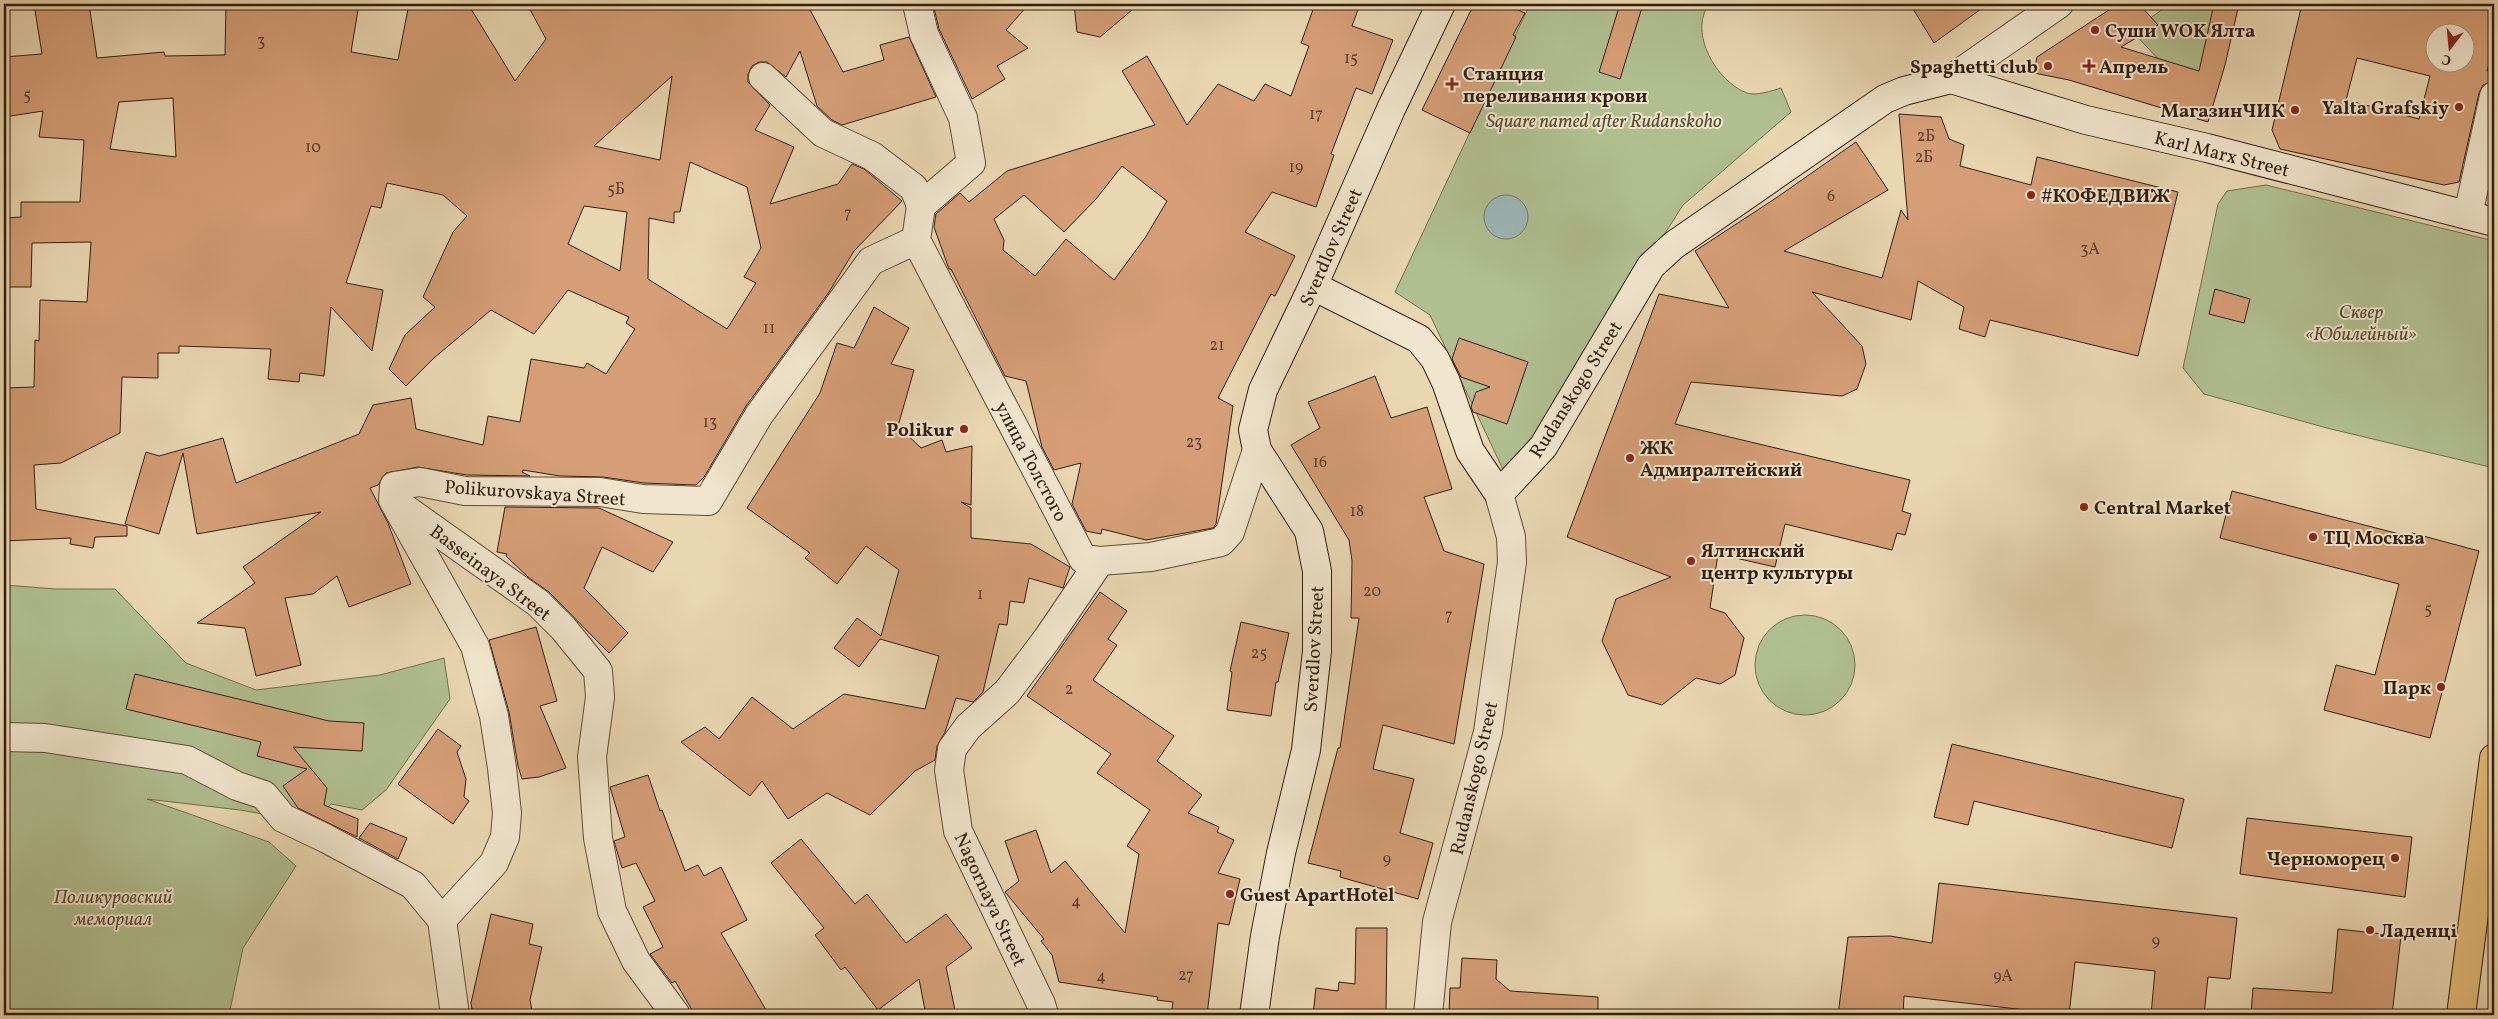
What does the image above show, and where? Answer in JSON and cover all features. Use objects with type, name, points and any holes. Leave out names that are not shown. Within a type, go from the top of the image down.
[{"type":"main road","points":[[2461,1015],[2488,791],[2494,758]]},
{"type":"street","points":[[917,4],[924,34],[963,118],[971,163],[921,206]]},
{"type":"street","name":"Sverdlov Street","points":[[1254,1015],[1265,936],[1281,853],[1306,750],[1317,642],[1317,571],[1309,530],[1256,450],[1253,430],[1263,390],[1313,286],[1391,109],[1441,4]]},
{"type":"street","name":"Rudanskogo Street","points":[[1428,1015],[1437,922],[1488,732],[1512,562],[1511,537],[1498,494],[1543,446],[1651,266],[1674,244],[1885,100],[1904,91],[1951,78],[2059,4]]},
{"type":"street","points":[[763,77],[823,133],[872,156],[914,188],[921,206],[916,240]]},
{"type":"street","name":"Karl Marx Street","points":[[1951,78],[2086,120],[2207,148],[2494,222]]},
{"type":"street","points":[[2468,215],[2494,96]]},
{"type":"street","name":"Polikurovskaya Street","points":[[393,500],[394,486],[420,482],[465,492],[600,492],[643,499],[708,501],[759,414],[871,261],[916,240]]},
{"type":"street","name":"улица Толстого","points":[[916,240],[1083,559],[1100,561],[1151,557],[1221,542],[1230,532],[1256,450]]},
{"type":"street","points":[[1313,286],[1419,339],[1435,359],[1446,382],[1470,451],[1498,494]]},
{"type":"street","points":[[393,500],[475,646],[494,716],[502,768],[507,813],[505,837],[494,863],[442,920]]},
{"type":"street","name":"Basseinaya Street","points":[[393,500],[538,603],[563,628],[598,671],[600,697],[592,757],[598,838],[612,911],[636,961],[676,1015]]},
{"type":"street","name":"Nagornaya Street","points":[[1044,1015],[1041,1004],[958,831],[949,770],[952,750],[968,727],[1007,692],[1047,639],[1100,561]]},
{"type":"street","points":[[4,737],[44,738],[187,760],[237,786],[264,795],[282,818],[325,838],[412,885],[442,920],[455,1015]]},
{"type":"green space","name":"Square named after Rudanskoho","points":[[1530,4],[1709,4],[1703,16],[1702,29],[1704,42],[1716,68],[1725,79],[1747,93],[1760,94],[1781,88],[1791,112],[1683,205],[1508,480],[1430,315],[1395,292]]},
{"type":"green space","points":[[2170,4],[2237,4],[2223,64],[2207,111],[2132,31]]},
{"type":"green space","name":"Сквер «Юбилейный»","points":[[2266,185],[2494,241],[2494,468],[2327,428],[2204,394],[2183,368],[2218,204],[2227,191]]},
{"type":"green space","name":"Поликуровский мемориал","points":[[4,585],[56,589],[115,589],[186,663],[256,690],[380,675],[444,658],[450,699],[386,790],[362,810],[331,804],[315,823],[240,810],[147,799],[269,842],[296,866],[243,948],[229,1015],[4,1015]]},
{"type":"green space","points":[[1805,615],[1815,616],[1833,623],[1847,637],[1854,655],[1854,675],[1847,693],[1833,707],[1815,714],[1805,715],[1795,714],[1777,707],[1763,693],[1756,675],[1755,665],[1756,655],[1763,637],[1777,623],[1795,616]]},
{"type":"water","points":[[1502,195],[1510,195],[1522,201],[1528,217],[1522,233],[1510,239],[1502,239],[1490,233],[1484,221],[1484,213],[1490,201]]},
{"type":"building","points":[[34,4],[89,4],[97,58],[164,52],[165,56],[225,55],[226,4],[359,4],[351,52],[398,60],[409,4],[468,4],[515,81],[546,39],[527,4],[807,4],[843,72],[884,60],[880,45],[909,37],[936,97],[842,125],[832,120],[817,106],[800,51],[786,77],[767,62],[759,62],[752,66],[748,74],[748,82],[770,105],[755,130],[794,147],[770,204],[838,184],[852,164],[864,169],[902,201],[854,251],[829,292],[746,406],[704,477],[696,485],[644,483],[603,477],[560,476],[523,470],[522,472],[530,476],[467,475],[418,467],[386,473],[378,485],[370,488],[388,523],[411,584],[349,607],[337,576],[313,594],[285,598],[301,665],[256,676],[245,628],[197,623],[255,583],[243,567],[321,512],[197,534],[183,453],[159,534],[125,524],[146,452],[159,456],[223,438],[236,483],[359,434],[373,405],[411,398],[416,429],[483,445],[488,416],[520,422],[531,359],[584,368],[587,363],[606,374],[635,329],[626,323],[629,317],[568,290],[534,334],[491,310],[434,358],[406,386],[389,369],[405,335],[435,307],[423,297],[453,232],[467,216],[443,195],[387,183],[381,208],[371,206],[346,283],[383,290],[372,351],[331,307],[324,376],[300,373],[299,382],[268,379],[271,349],[179,346],[179,353],[158,353],[158,378],[122,377],[120,433],[61,463],[34,465],[36,509],[127,526],[127,536],[95,537],[93,548],[70,544],[71,538],[4,541],[4,388],[34,387],[35,340],[39,341],[40,300],[87,302],[91,242],[32,243],[31,287],[4,287],[4,218],[21,217],[21,202],[80,202],[84,140],[39,137],[43,111],[4,117],[4,57],[42,54]],"holes":[[[672,76],[660,160],[594,146]],[[173,98],[176,157],[110,149],[119,102]],[[690,162],[747,187],[761,248],[744,277],[756,283],[727,329],[648,279],[649,218],[674,223],[674,212],[680,212]],[[584,206],[627,212],[620,271],[568,244]]]},
{"type":"building","points":[[933,4],[1029,4],[1006,30],[1028,48],[997,66],[1005,79],[972,99],[939,29]]},
{"type":"building","points":[[1074,4],[1139,4],[1100,37],[1077,32]]},
{"type":"building","points":[[1315,4],[1360,4],[1352,26],[1393,40],[1372,94],[1356,88],[1331,154],[1334,155],[1316,207],[1272,192],[1245,232],[1295,256],[1275,296],[1271,294],[1218,398],[1233,406],[1216,524],[1213,528],[1146,540],[1102,529],[1101,534],[1086,531],[1072,504],[1081,463],[1054,470],[1042,447],[1026,381],[1005,376],[951,269],[949,269],[934,227],[936,214],[960,193],[969,202],[1007,171],[1155,125],[1122,71],[1147,56],[1187,125],[1218,84],[1254,101],[1265,84],[1291,96],[1309,46],[1301,43]],"holes":[[[1122,166],[1167,201],[1145,238],[1114,280],[1066,239],[1035,276],[1003,250],[1004,240],[994,219],[1024,195],[1064,232],[1096,199]]]},
{"type":"building","points":[[1474,4],[1504,4],[1525,13],[1513,35],[1516,37],[1470,133],[1422,110]]},
{"type":"building","points":[[1620,4],[1643,4],[1620,79],[1599,72]]},
{"type":"building","points":[[1910,4],[1988,4],[1934,43]]},
{"type":"building","points":[[2118,4],[2139,4],[2158,25],[2121,47],[2199,71],[2214,4],[2239,4],[2225,65],[2208,122],[2069,80],[2034,73],[2037,57]]},
{"type":"building","points":[[2302,4],[2494,4],[2494,45],[2487,71],[2494,72],[2494,81],[2483,85],[2479,93],[2459,182],[2444,185],[2280,149],[2272,130]],"holes":[[[2357,58],[2430,76],[2419,119],[2346,100]]]},
{"type":"building","points":[[1899,114],[1941,117],[1949,139],[1964,145],[1960,166],[2031,185],[2037,157],[2178,192],[2138,356],[1990,320],[1985,337],[1959,329],[1964,307],[1918,281],[1911,320],[1812,292],[1862,346],[1866,364],[1857,389],[1842,396],[1691,382],[1675,424],[1910,480],[1902,511],[1911,514],[1905,535],[1897,533],[1892,550],[1785,524],[1775,567],[1718,554],[1710,608],[1725,613],[1744,638],[1735,675],[1720,684],[1696,678],[1662,705],[1628,695],[1602,641],[1616,599],[1671,577],[1567,537],[1659,294],[1729,308],[1695,251],[1776,198],[1856,142],[1888,190],[1784,251],[1882,278],[1901,210],[1908,220]]},
{"type":"building","points":[[2215,289],[2250,299],[2244,323],[2209,314]]},
{"type":"building","points":[[874,307],[909,328],[891,364],[914,370],[898,426],[921,448],[942,440],[946,452],[972,446],[971,505],[961,502],[971,508],[971,538],[1031,544],[1070,567],[1063,588],[1029,578],[1024,603],[1010,601],[1007,625],[999,624],[983,692],[973,702],[956,698],[945,732],[937,746],[935,760],[915,771],[870,815],[827,793],[788,819],[762,781],[750,796],[681,742],[705,727],[719,739],[752,697],[793,729],[844,694],[925,709],[939,656],[880,639],[859,667],[834,648],[857,618],[881,636],[899,570],[866,546],[837,584],[805,558],[810,553],[747,508],[820,393],[837,343],[854,348]]},
{"type":"building","points":[[1459,338],[1528,362],[1507,424],[1473,412],[1471,407],[1476,392],[1490,387],[1461,377],[1452,359]]},
{"type":"building","points":[[1375,376],[1391,418],[1427,407],[1452,489],[1424,497],[1444,551],[1484,564],[1454,744],[1383,725],[1373,769],[1414,779],[1400,833],[1433,843],[1418,899],[1340,877],[1341,871],[1308,863],[1338,748],[1340,748],[1359,618],[1351,618],[1352,561],[1349,540],[1291,445],[1320,428],[1308,402]]},
{"type":"building","points":[[2232,491],[2411,537],[2412,533],[2479,551],[2430,738],[2324,710],[2336,665],[2375,675],[2399,584],[2220,538]]},
{"type":"building","points":[[505,507],[599,508],[673,542],[653,572],[602,547],[584,588],[628,633],[609,653],[549,592],[528,577],[506,556],[507,554],[497,552]]},
{"type":"building","points":[[1100,592],[1127,611],[1108,639],[1117,645],[1093,680],[1174,736],[1157,761],[1202,795],[1188,813],[1219,827],[1217,832],[1234,840],[1218,873],[1240,879],[1229,925],[1218,923],[1207,1015],[1171,1015],[1173,1002],[1157,1000],[1158,997],[1059,982],[1052,955],[1041,941],[1044,939],[1005,892],[1019,881],[1005,841],[1036,830],[1051,873],[1065,861],[1125,933],[1139,854],[1127,846],[1150,810],[1097,773],[1111,754],[1027,696]]},
{"type":"building","points":[[1241,622],[1289,633],[1278,682],[1276,682],[1271,716],[1227,710],[1232,672],[1230,671]]},
{"type":"building","points":[[536,627],[557,701],[540,706],[566,768],[539,777],[522,779],[509,712],[489,640]]},
{"type":"building","points":[[135,674],[329,721],[364,723],[362,751],[293,747],[327,788],[324,805],[358,819],[357,837],[298,808],[283,786],[307,769],[257,756],[261,742],[126,709]]},
{"type":"building","points":[[438,729],[461,746],[457,752],[466,779],[464,797],[469,801],[453,824],[398,784]]},
{"type":"building","points":[[1952,744],[2184,799],[2172,848],[1974,801],[1968,825],[1934,817]]},
{"type":"building","points":[[648,775],[660,811],[662,810],[685,871],[698,865],[704,876],[721,867],[747,920],[721,933],[769,1015],[695,1015],[675,981],[672,983],[650,954],[663,947],[643,907],[655,901],[636,863],[622,868],[614,841],[625,837],[610,787]]},
{"type":"building","points":[[2247,818],[2412,837],[2405,897],[2240,874]]},
{"type":"building","points":[[370,823],[407,838],[398,859],[359,838]]},
{"type":"building","points":[[801,839],[855,904],[867,894],[906,943],[946,914],[972,948],[946,967],[956,1015],[926,1015],[919,979],[878,1010],[845,967],[841,970],[815,935],[824,928],[771,863]]},
{"type":"building","points":[[1939,883],[2237,918],[2230,979],[2208,977],[2204,1015],[2151,1015],[2155,971],[2075,962],[2069,1015],[1904,996],[1903,1015],[1838,1015],[1848,937],[1890,936],[1932,943]]},
{"type":"building","points":[[491,914],[533,924],[529,944],[542,947],[530,1000],[533,1015],[473,1015],[471,1003]]},
{"type":"building","points":[[1356,928],[1387,928],[1386,1015],[1313,1015],[1316,988],[1338,991],[1339,982],[1355,984]]},
{"type":"building","name":"Ладенці","points":[[2338,929],[2401,936],[2392,1015],[2251,1015],[2253,988],[2332,993]]},
{"type":"building","points":[[1462,958],[1497,960],[1496,979],[1510,991],[1598,997],[1598,1015],[1449,1015],[1450,988],[1460,988]]},
{"type":"place","name":"Суши WOK Ялта","points":[[2095,30]]},
{"type":"place","name":"Spaghetti club","points":[[2048,66]]},
{"type":"place","name":"Апрель","points":[[2089,66]]},
{"type":"place","name":"Станция переливания крови","points":[[1452,84]]},
{"type":"place","name":"Yalta Grafskiy","points":[[2459,107]]},
{"type":"place","name":"МагазинЧИК","points":[[2295,110]]},
{"type":"place","name":"#КОФЕДВИЖ","points":[[2031,195]]},
{"type":"place","name":"Polikur","points":[[964,429]]},
{"type":"place","name":"ЖК Адмиралтейский","points":[[1630,458]]},
{"type":"place","name":"Central Market","points":[[2084,507]]},
{"type":"place","name":"ТЦ Москва","points":[[2313,537]]},
{"type":"place","name":"Ялтинский центр культуры","points":[[1691,561]]},
{"type":"place","name":"Парк","points":[[2441,687]]},
{"type":"place","name":"Черноморец","points":[[2395,858]]},
{"type":"place","name":"Guest ApartHotel","points":[[1230,894]]},
{"type":"place","name":"Ладенці","points":[[2370,930]]}]
